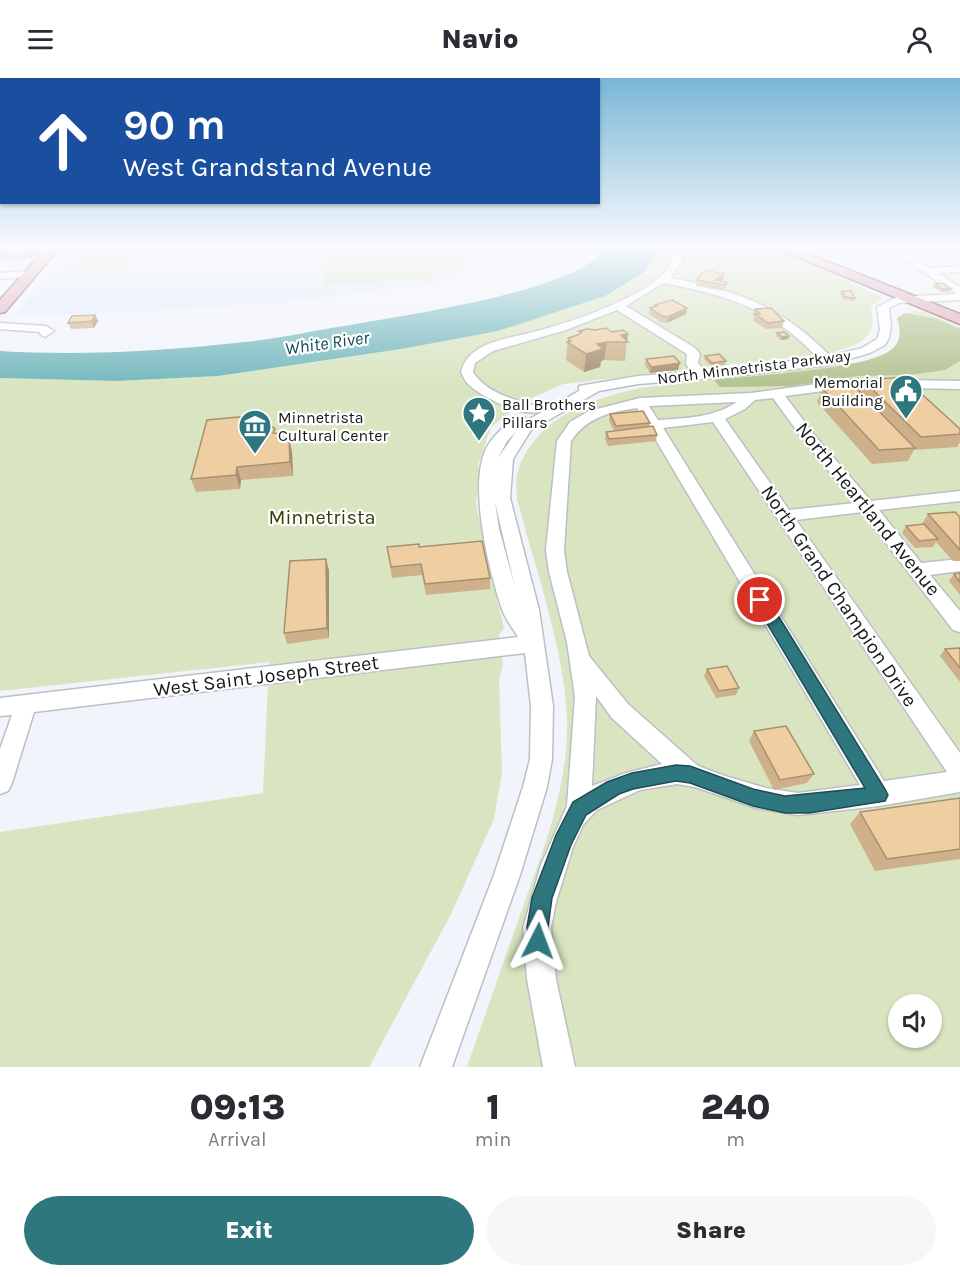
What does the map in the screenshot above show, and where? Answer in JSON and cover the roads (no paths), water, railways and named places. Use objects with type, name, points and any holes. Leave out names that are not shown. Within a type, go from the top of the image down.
[{"type":"main road","points":[[0,309],[14,293]]},
{"type":"main road","points":[[894,293],[960,319]]},
{"type":"street","points":[[531,409],[501,400],[473,383],[468,375],[468,367],[472,360],[490,347],[548,332],[618,306],[640,293]]},
{"type":"street","points":[[723,293],[752,303],[792,327],[828,361]]},
{"type":"street","points":[[913,301],[960,297]]},
{"type":"street","name":"North Minnetrista Parkway","points":[[533,645],[512,611],[491,529],[485,490],[492,452],[501,438],[531,409],[567,392],[622,382],[828,361],[861,354],[882,341],[886,333],[884,315],[911,305],[913,301]]},
{"type":"street","points":[[618,306],[691,351],[694,354],[692,364],[702,375]]},
{"type":"street","points":[[0,326],[46,329],[48,331],[45,333]]},
{"type":"street","points":[[560,1067],[539,956],[537,927],[542,898],[563,842],[579,808],[586,697],[580,658],[558,572],[555,550],[556,513],[563,468],[564,441],[573,427],[590,417],[640,402],[751,397],[867,382],[960,385]]},
{"type":"street","name":"North Minnetrista Parkway","points":[[436,1067],[507,875],[535,787],[541,759],[542,706],[530,610],[502,498],[505,459],[526,427],[594,388]]},
{"type":"street","name":"North Heartland Avenue","points":[[776,393],[810,439],[960,625]]},
{"type":"street","points":[[654,424],[718,419],[736,411],[751,397]]},
{"type":"street","points":[[640,402],[879,795]]},
{"type":"street","name":"North Grand Champion Drive","points":[[718,419],[960,772]]},
{"type":"street","points":[[784,516],[953,498],[960,512]]},
{"type":"street","points":[[917,570],[960,565]]},
{"type":"street","name":"West Saint Joseph Street","points":[[0,707],[511,645],[533,645]]},
{"type":"street","points":[[580,658],[620,711],[690,774]]},
{"type":"street","points":[[0,783],[26,704]]},
{"type":"street","points":[[579,808],[613,788],[632,781],[676,773],[690,774],[753,797],[785,805],[879,795],[960,781]]},
{"type":"water","name":"White River","points":[[511,293],[610,293],[498,331],[401,349],[218,376],[117,381],[0,378],[0,351],[123,352],[257,341],[485,300]]},
{"type":"place","name":"Memorial Building","points":[[906,420]]},
{"type":"place","name":"Ball Brothers Pillars","points":[[479,442]]},
{"type":"place","name":"Minnetrista Cultural Center","points":[[255,455]]},
{"type":"park label","name":"Minnetrista","points":[[322,517]]}]
